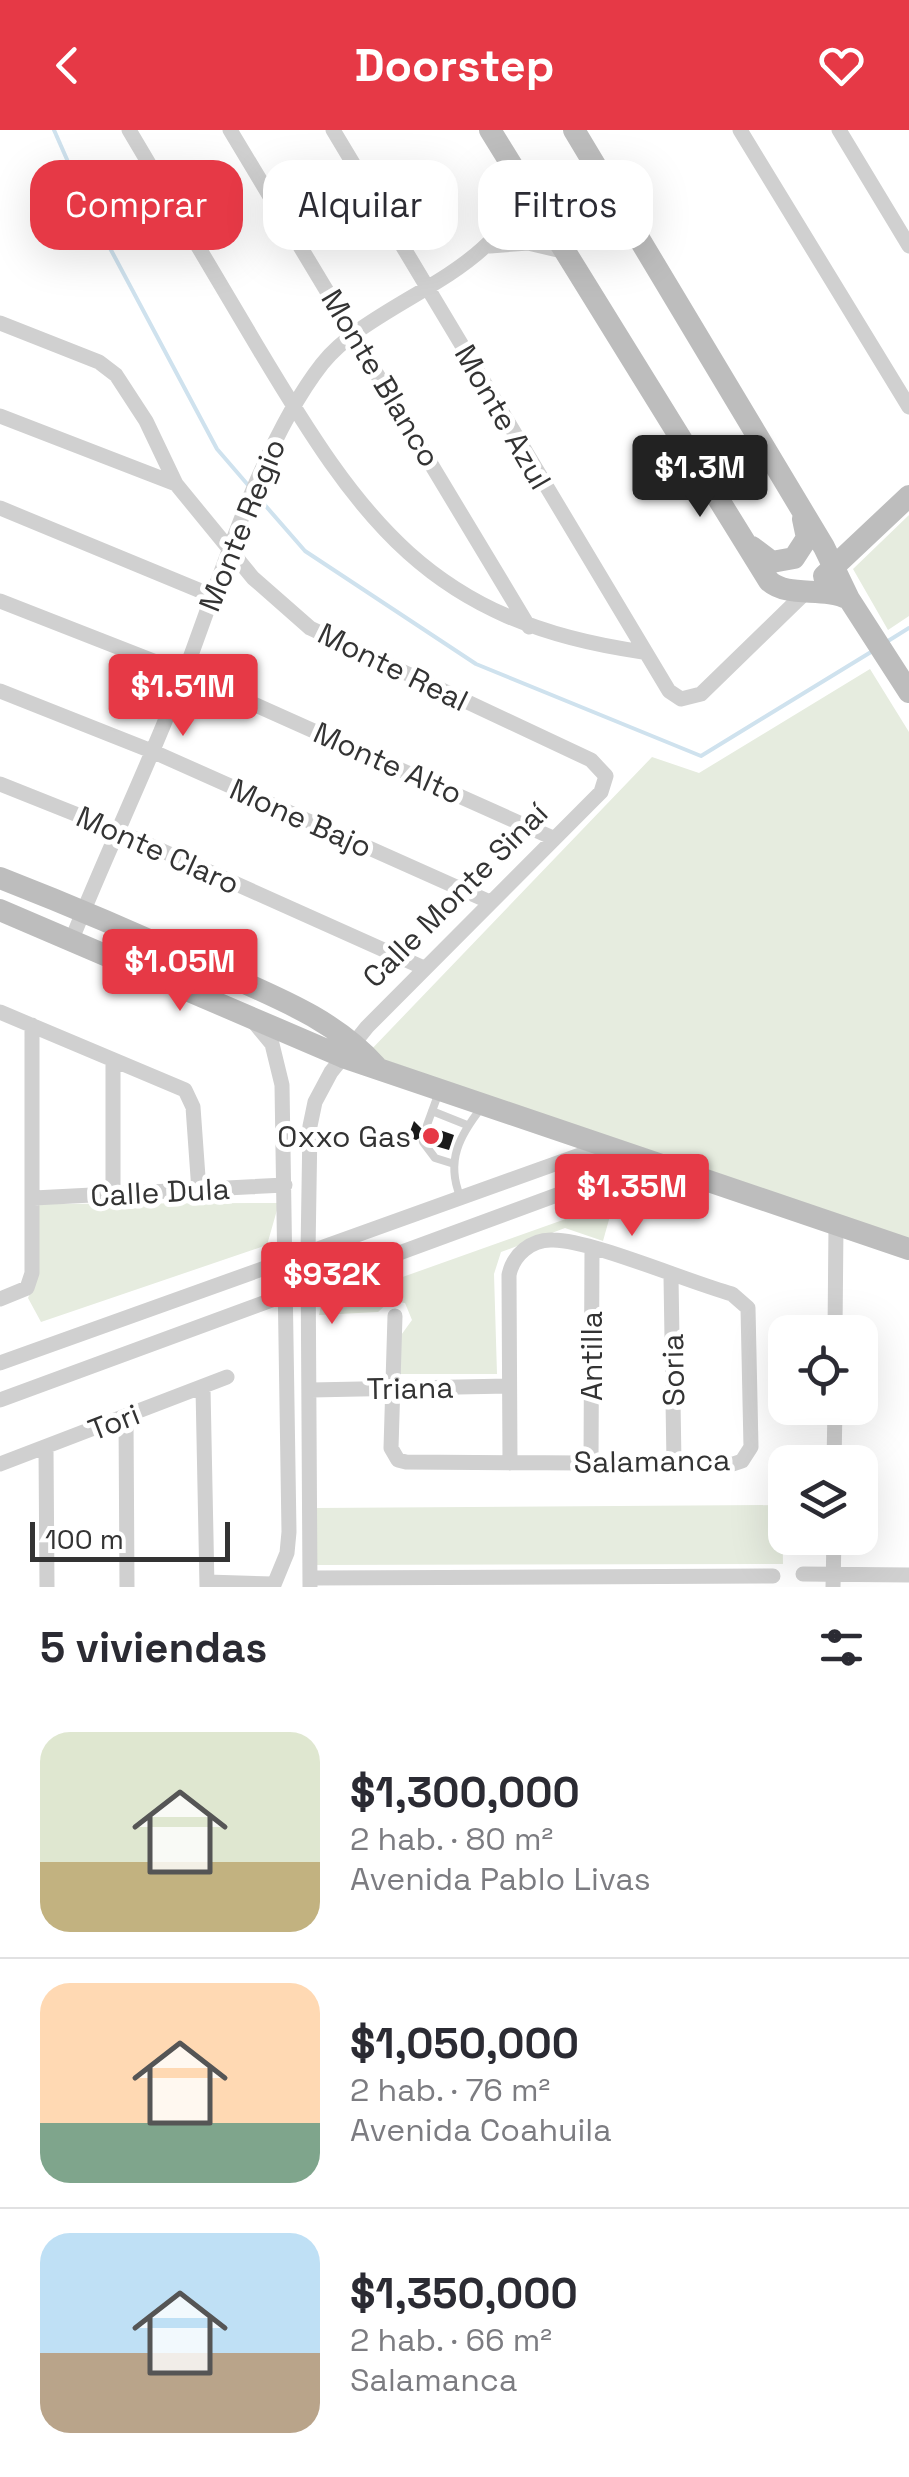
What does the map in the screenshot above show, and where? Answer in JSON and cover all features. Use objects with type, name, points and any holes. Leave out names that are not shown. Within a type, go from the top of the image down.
[{"type":"street","points":[[129,130],[293,405],[358,502],[398,545],[450,585],[529,627],[579,642],[643,652]]},
{"type":"street","name":"Monte Blanco","points":[[230,130],[529,627]]},
{"type":"street","name":"Monte Azul","points":[[333,130],[664,685],[681,698],[694,697],[708,688],[808,590]]},
{"type":"street","points":[[490,130],[508,160]]},
{"type":"street","points":[[574,130],[835,566],[852,604],[909,692]]},
{"type":"street","points":[[740,130],[909,407]]},
{"type":"street","points":[[839,130],[909,246]]},
{"type":"street","name":"Monte Regio","points":[[72,938],[154,752],[230,553],[293,405],[354,331],[483,250]]},
{"type":"street","points":[[558,250],[562,251],[774,586],[830,590],[852,604]]},
{"type":"street","name":"Monte Real","points":[[0,323],[99,362],[116,375],[146,422],[176,484],[269,596],[338,644],[591,760],[606,776]]},
{"type":"street","points":[[0,416],[176,484]]},
{"type":"street","points":[[808,590],[909,496]]},
{"type":"street","points":[[742,538],[772,562],[794,558],[807,538],[799,506]]},
{"type":"street","points":[[0,508],[213,596]]},
{"type":"street","name":"Monte Alto","points":[[0,602],[184,673],[553,838]]},
{"type":"street","name":"Mone Bajo","points":[[0,692],[154,752],[490,902]]},
{"type":"street","name":"Calle Monte Sinaí","points":[[310,1582],[310,1126],[322,1086],[349,1050],[424,968],[601,792],[606,776]]},
{"type":"street","name":"Monte Claro","points":[[0,784],[118,831],[424,968]]},
{"type":"street","points":[[0,878],[84,910],[318,1017],[349,1050]]},
{"type":"street","points":[[0,910],[246,1014],[349,1050],[376,1066],[909,1249]]},
{"type":"street","points":[[0,1012],[177,1085],[191,1096],[199,1190]]},
{"type":"street","points":[[202,1388],[207,1585],[272,1585],[288,1542],[285,1185],[279,1062],[272,1044],[246,1014]]},
{"type":"street","points":[[0,1299],[20,1293],[31,1282],[32,1025]]},
{"type":"street","points":[[112,1060],[113,1194]]},
{"type":"street","points":[[0,1363],[605,1146]]},
{"type":"street","points":[[0,1400],[650,1161]]},
{"type":"street","name":"Calle Dula","points":[[34,1198],[285,1185]]},
{"type":"street","points":[[835,1315],[836,1225]]},
{"type":"street","name":"Salamanca","points":[[392,1388],[391,1448],[398,1460],[733,1464],[748,1456],[748,1308],[732,1294],[592,1248],[550,1239],[534,1243],[512,1263],[508,1386]]},
{"type":"street","name":"Antilla","points":[[591,1463],[592,1248]]},
{"type":"street","name":"Soria","points":[[671,1277],[674,1462]]},
{"type":"street","points":[[392,1388],[395,1316]]},
{"type":"street","name":"Tori","points":[[0,1464],[227,1377]]},
{"type":"street","points":[[508,1386],[510,1463]]},
{"type":"street","name":"Triana","points":[[311,1390],[508,1386]]},
{"type":"street","points":[[126,1417],[127,1587]]},
{"type":"street","points":[[46,1449],[47,1587]]},
{"type":"street","points":[[833,1580],[834,1555]]},
{"type":"street","points":[[803,1574],[833,1580],[909,1575]]},
{"type":"street","points":[[310,1582],[750,1582],[774,1576]]},
{"type":"lane","points":[[427,1125],[440,1088]]},
{"type":"lane","points":[[460,1196],[451,1163],[467,1126],[484,1104]]},
{"type":"lane","points":[[432,1112],[467,1126]]},
{"type":"lane","points":[[423,1142],[435,1158],[451,1163]]},
{"type":"shaded area","points":[[909,515],[909,616],[888,630],[853,569]]},
{"type":"shaded area","points":[[870,669],[909,732],[909,1241],[367,1054],[652,757],[699,773]]},
{"type":"shaded area","points":[[279,1203],[267,1245],[41,1322],[28,1298],[39,1274],[38,1204]]},
{"type":"shaded area","points":[[591,1210],[610,1216],[603,1241],[565,1228],[501,1252],[494,1274],[497,1374],[400,1374],[399,1338],[412,1320],[405,1303],[390,1301],[378,1312],[319,1315],[321,1306]]},
{"type":"shaded area","points":[[768,1505],[768,1555],[783,1555],[783,1564],[316,1565],[315,1508]]},
{"type":"building","name":"Oxxo Gas","points":[[414,1121],[425,1132],[434,1128],[454,1135],[449,1150],[435,1146],[425,1135],[416,1140],[408,1137]]},
{"type":"waterway","points":[[54,130],[87,205],[217,449],[248,485]]},
{"type":"waterway","points":[[257,496],[305,551],[476,664],[701,756],[871,652]]},
{"type":"waterway","points":[[888,641],[909,628]]},
{"type":"place","name":"Oxxo Gas","points":[[431,1136]]}]
